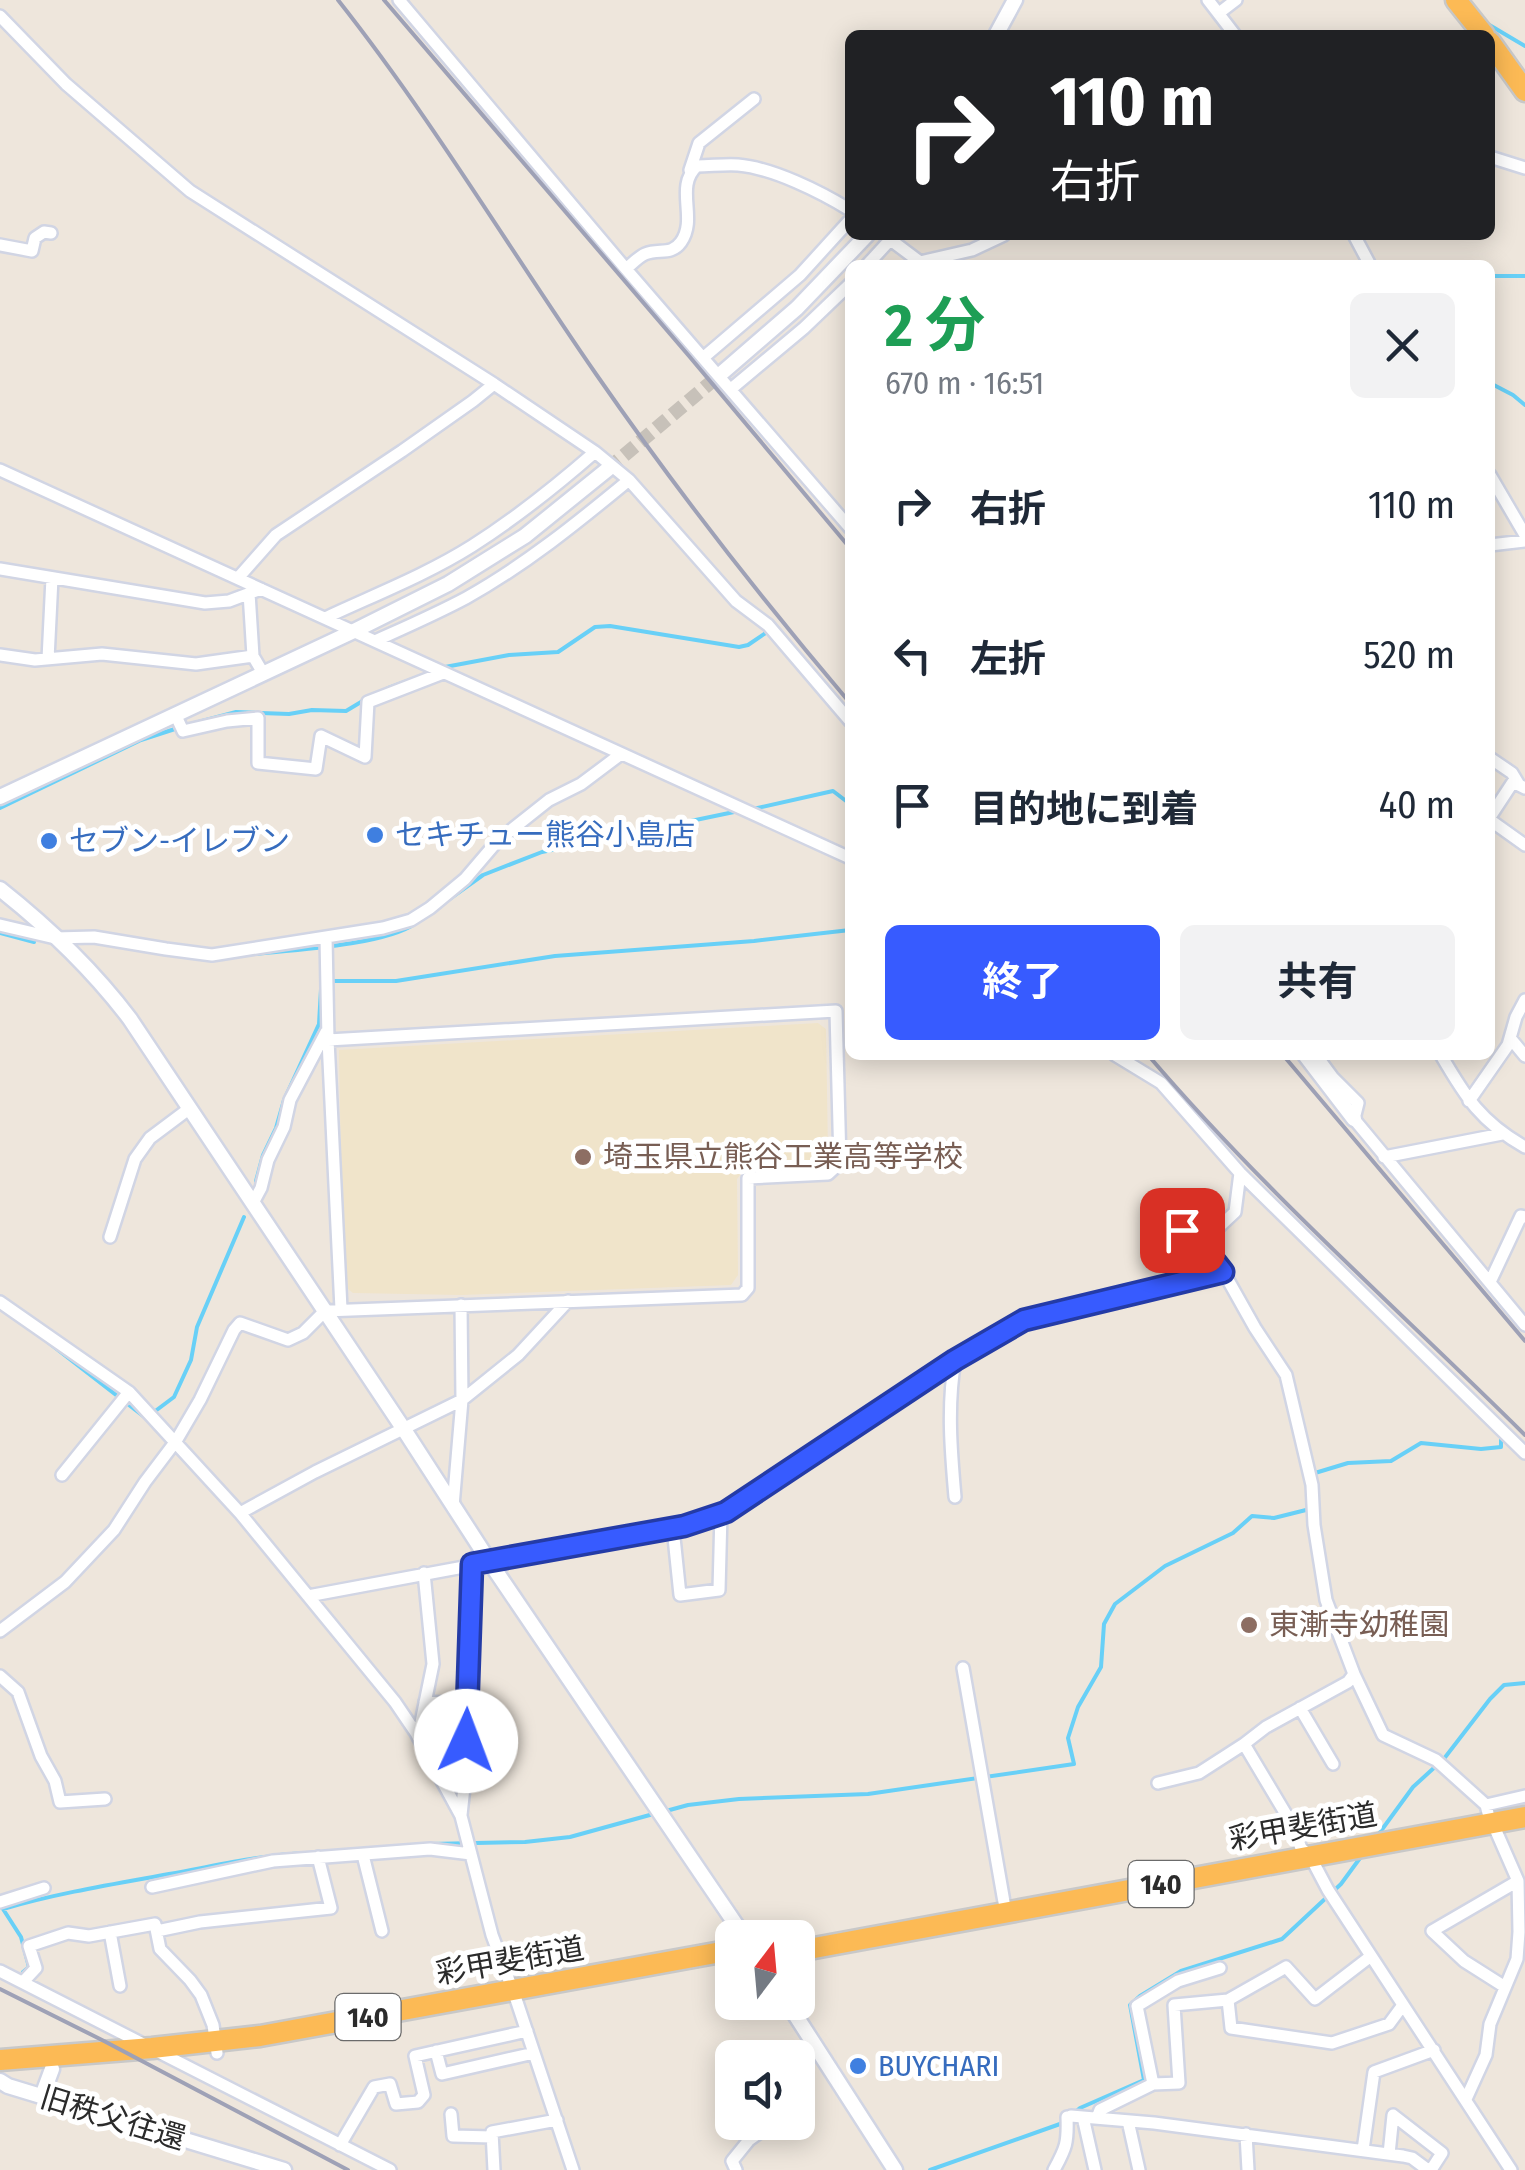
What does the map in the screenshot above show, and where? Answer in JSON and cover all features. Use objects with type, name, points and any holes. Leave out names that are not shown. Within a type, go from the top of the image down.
[{"type":"highway","points":[[1458,2],[1480,29]]},
{"type":"highway","points":[[1495,49],[1525,91]]},
{"type":"highway","name":"彩甲斐街道","points":[[815,1948],[1525,1807]]},
{"type":"highway","name":"彩甲斐街道","points":[[1489,1814],[1525,1817]]},
{"type":"highway","name":"彩甲斐街道","points":[[815,1936],[1305,1852]]},
{"type":"highway","name":"彩甲斐街道","points":[[0,2060],[152,2048],[263,2047],[715,1954]]},
{"type":"highway","name":"彩甲斐街道","points":[[515,1997],[715,1967]]},
{"type":"highway","name":"彩甲斐街道","points":[[0,2073],[174,2059],[216,2047]]},
{"type":"street","points":[[399,0],[845,522]]},
{"type":"street","points":[[999,30],[1015,0]]},
{"type":"street","points":[[1208,0],[1231,30]]},
{"type":"street","points":[[1219,13],[1236,0]]},
{"type":"street","points":[[0,16],[66,84],[190,191],[595,452],[628,480],[736,601],[768,625],[845,715]]},
{"type":"street","points":[[626,269],[645,254],[672,251],[683,240],[688,224],[688,174],[699,143],[754,100]]},
{"type":"street","points":[[1495,158],[1525,168]]},
{"type":"street","points":[[688,174],[697,166],[740,165],[820,192],[845,207]]},
{"type":"street","points":[[704,358],[800,274],[845,225]]},
{"type":"street","points":[[0,245],[32,251],[36,238],[44,232],[51,233]]},
{"type":"street","points":[[723,372],[797,308],[862,240]]},
{"type":"street","points":[[890,240],[917,260]]},
{"type":"street","points":[[929,260],[972,250],[993,240]]},
{"type":"street","points":[[731,389],[845,289]]},
{"type":"street","points":[[238,578],[276,535],[416,442],[494,384]]},
{"type":"street","points":[[325,618],[471,547],[543,496],[595,452]]},
{"type":"street","points":[[0,797],[178,722],[263,673],[354,632],[485,563],[608,469]]},
{"type":"street","points":[[0,470],[238,578],[255,591],[325,618],[845,856]]},
{"type":"street","points":[[375,642],[499,578],[546,547],[628,480]]},
{"type":"street","points":[[1495,484],[1525,538],[1495,544]]},
{"type":"street","points":[[0,569],[205,603],[229,601],[255,591]]},
{"type":"street","points":[[48,659],[52,578]]},
{"type":"street","points":[[255,591],[253,656],[263,673]]},
{"type":"street","points":[[0,655],[35,660],[102,654],[196,664],[253,656]]},
{"type":"street","points":[[178,722],[258,718],[258,763],[316,770],[321,736],[365,758],[368,702],[443,673]]},
{"type":"street","points":[[0,924],[55,938],[94,936],[212,954],[397,924],[430,908],[465,879],[510,831],[621,754]]},
{"type":"street","points":[[1495,761],[1522,786]]},
{"type":"street","points":[[1495,810],[1513,782],[1522,786]]},
{"type":"street","points":[[1495,822],[1525,846]]},
{"type":"street","points":[[0,888],[34,916],[109,992],[733,1920]]},
{"type":"street","points":[[326,938],[341,1309]]},
{"type":"street","points":[[1469,1100],[1511,1039],[1516,1016],[1525,1000]]},
{"type":"street","points":[[0,1631],[64,1582],[114,1530],[176,1441],[240,1323],[288,1340],[303,1334],[325,1310],[742,1295],[748,1288],[748,1178],[828,1174],[840,1163],[836,1010],[328,1034]]},
{"type":"street","points":[[253,1203],[284,1128],[290,1100],[328,1034]]},
{"type":"street","points":[[1511,1039],[1525,1056]]},
{"type":"street","points":[[1123,1060],[1161,1083],[1240,1173],[1525,1453]]},
{"type":"street","points":[[1309,1060],[1525,1326]]},
{"type":"street","points":[[1320,1060],[1358,1103],[1354,1119]]},
{"type":"street","points":[[1444,1060],[1469,1100],[1502,1134],[1525,1147]]},
{"type":"street","points":[[110,1237],[134,1159],[150,1138],[190,1108]]},
{"type":"street","points":[[1384,1157],[1502,1134]]},
{"type":"street","points":[[1201,1244],[1235,1212],[1240,1173]]},
{"type":"street","points":[[1163,1216],[1201,1244],[1223,1272],[1286,1375],[1312,1485],[1326,1600],[1383,1735],[1436,1760],[1489,1814],[1518,1881],[1517,1959],[1490,2024],[1486,2056],[1466,2099]]},
{"type":"street","points":[[1490,1282],[1521,1216],[1525,1217]]},
{"type":"street","points":[[308,1596],[673,1528],[721,1514],[955,1360],[1024,1320],[1223,1272]]},
{"type":"street","points":[[0,1302],[128,1394],[156,1420],[240,1513],[395,1702],[461,1816],[492,1935],[573,2170]]},
{"type":"street","points":[[240,1513],[462,1400],[518,1355],[568,1302]]},
{"type":"street","points":[[453,1506],[462,1400],[461,1305]]},
{"type":"street","points":[[954,1497],[950,1387],[955,1360]]},
{"type":"street","points":[[62,1474],[128,1394]]},
{"type":"street","points":[[673,1528],[680,1595],[719,1590],[721,1514]]},
{"type":"street","points":[[461,1816],[472,1564]]},
{"type":"street","points":[[418,1737],[433,1664],[424,1574]]},
{"type":"street","points":[[962,1668],[1004,1902]]},
{"type":"street","points":[[1158,1784],[1200,1773],[1266,1727],[1348,1682],[1354,1674]]},
{"type":"street","points":[[0,1676],[18,1692],[60,1802],[105,1799]]},
{"type":"street","points":[[425,1702],[467,1704]]},
{"type":"street","points":[[1300,1708],[1333,1764]]},
{"type":"street","points":[[1244,1744],[1305,1852],[1511,2170],[1525,2160]]},
{"type":"street","points":[[1489,1814],[1525,1796]]},
{"type":"street","points":[[152,1888],[258,1864],[318,1857],[430,1849],[470,1851]]},
{"type":"street","points":[[363,1855],[382,1931]]},
{"type":"street","points":[[157,1932],[200,1922],[331,1908],[318,1857]]},
{"type":"street","points":[[1506,1987],[1464,1961],[1432,1931],[1518,1881]]},
{"type":"street","points":[[0,1902],[44,1888]]},
{"type":"street","points":[[22,1982],[36,1968],[29,1946],[68,1933],[90,1936],[155,1924],[160,1949],[201,1995],[216,2047]]},
{"type":"street","points":[[110,1932],[120,1986]]},
{"type":"street","points":[[1097,2118],[1100,2110],[1153,2084],[1178,2083],[1174,2004],[1228,2000],[1286,1967],[1315,1999],[1371,1956]]},
{"type":"street","points":[[1153,2084],[1136,2006],[1178,1980],[1220,1968]]},
{"type":"street","points":[[0,1971],[390,2170]]},
{"type":"street","points":[[1228,2000],[1231,2028],[1332,2043],[1389,2024],[1403,2005]]},
{"type":"street","points":[[799,2020],[895,2170]]},
{"type":"street","points":[[340,2145],[374,2088],[390,2084],[396,2104],[418,2102],[424,2094],[415,2056],[526,2032]]},
{"type":"street","points":[[1363,2150],[1374,2072],[1434,2050]]},
{"type":"street","points":[[436,2052],[442,2074],[534,2053]]},
{"type":"street","points":[[42,2096],[52,2068]]},
{"type":"street","name":"旧秩父往還","points":[[0,2081],[284,2170]]},
{"type":"street","points":[[452,2114],[453,2136],[492,2137]]},
{"type":"street","points":[[1074,2116],[1390,2154],[1412,2158],[1430,2170],[1442,2154],[1393,2116],[1390,2154]]},
{"type":"street","points":[[1054,2170],[1065,2153],[1074,2116]]},
{"type":"street","points":[[1074,2116],[1095,2170]]},
{"type":"street","points":[[494,2170],[492,2132],[557,2120]]},
{"type":"street","points":[[1128,2120],[1139,2170]]},
{"type":"street","points":[[1246,2134],[1248,2170]]},
{"type":"street","points":[[736,2170],[732,2161],[749,2140]]},
{"type":"shaded area","name":"埼玉県立熊谷工業高等学校","points":[[818,1023],[826,1029],[828,1154],[821,1161],[747,1166],[737,1179],[738,1275],[731,1285],[461,1295],[353,1293],[343,1285],[339,1050]]},
{"type":"waterway","points":[[1486,23],[1525,46]]},
{"type":"waterway","points":[[1495,276],[1525,276]]},
{"type":"waterway","points":[[1495,386],[1525,405]]},
{"type":"waterway","points":[[445,667],[509,655],[558,652],[595,627],[610,626],[739,647],[767,632]]},
{"type":"waterway","points":[[388,688],[431,672]]},
{"type":"waterway","points":[[191,724],[236,712],[346,711],[366,699]]},
{"type":"waterway","points":[[0,808],[141,740],[178,728]]},
{"type":"waterway","points":[[753,809],[833,791],[845,800]]},
{"type":"waterway","points":[[448,900],[483,875],[542,852],[734,812]]},
{"type":"waterway","points":[[255,954],[383,937],[416,923]]},
{"type":"waterway","points":[[328,981],[396,981],[555,956],[845,931]]},
{"type":"waterway","points":[[0,933],[34,942]]},
{"type":"waterway","points":[[256,1181],[284,1100],[319,1024],[321,989]]},
{"type":"waterway","points":[[154,1412],[174,1397],[191,1360],[197,1327],[244,1217]]},
{"type":"waterway","points":[[49,1343],[147,1419]]},
{"type":"waterway","points":[[1315,1475],[1348,1463],[1391,1461],[1421,1443],[1481,1449],[1501,1447],[1501,1440]]},
{"type":"waterway","points":[[666,1811],[739,1799],[868,1794],[1074,1764],[1068,1738],[1078,1707],[1101,1667],[1104,1624],[1115,1604],[1165,1566],[1233,1533],[1252,1516],[1274,1518],[1310,1509]]},
{"type":"waterway","points":[[1443,1760],[1504,1685],[1525,1683]]},
{"type":"waterway","points":[[1378,1835],[1413,1787],[1436,1766]]},
{"type":"waterway","points":[[430,1844],[570,1837],[657,1813]]},
{"type":"waterway","points":[[23,1972],[29,1967],[21,1937],[3,1909],[107,1885],[255,1858],[306,1853]]},
{"type":"waterway","points":[[1073,2114],[1144,2080],[1130,2005],[1140,1996],[1181,1971],[1282,1939],[1341,1884],[1363,1854]]},
{"type":"waterway","points":[[930,2170],[1065,2120]]},
{"type":"tunnel","points":[[608,469],[723,372]]},
{"type":"railway","points":[[338,0],[406,91],[656,459],[845,697]]},
{"type":"railway","points":[[384,0],[845,542]]},
{"type":"railway","points":[[1152,1060],[1285,1202],[1525,1435]]},
{"type":"railway","points":[[1287,1060],[1525,1341]]},
{"type":"railway","points":[[0,1989],[348,2170]]},
{"type":"place","name":"セキチュー熊谷小島店","points":[[375,835]]},
{"type":"place","name":"セブン-イレブン","points":[[49,841]]},
{"type":"place","name":"埼玉県立熊谷工業高等学校","points":[[583,1157]]},
{"type":"place","name":"東漸寺幼稚園","points":[[1249,1625]]},
{"type":"place","name":"BUYCHARI","points":[[858,2066]]},
{"type":"route","points":[[466,1741],[472,1564],[684,1526],[726,1512],[955,1360],[1024,1320],[1223,1272],[1201,1244],[1182,1230]]}]
